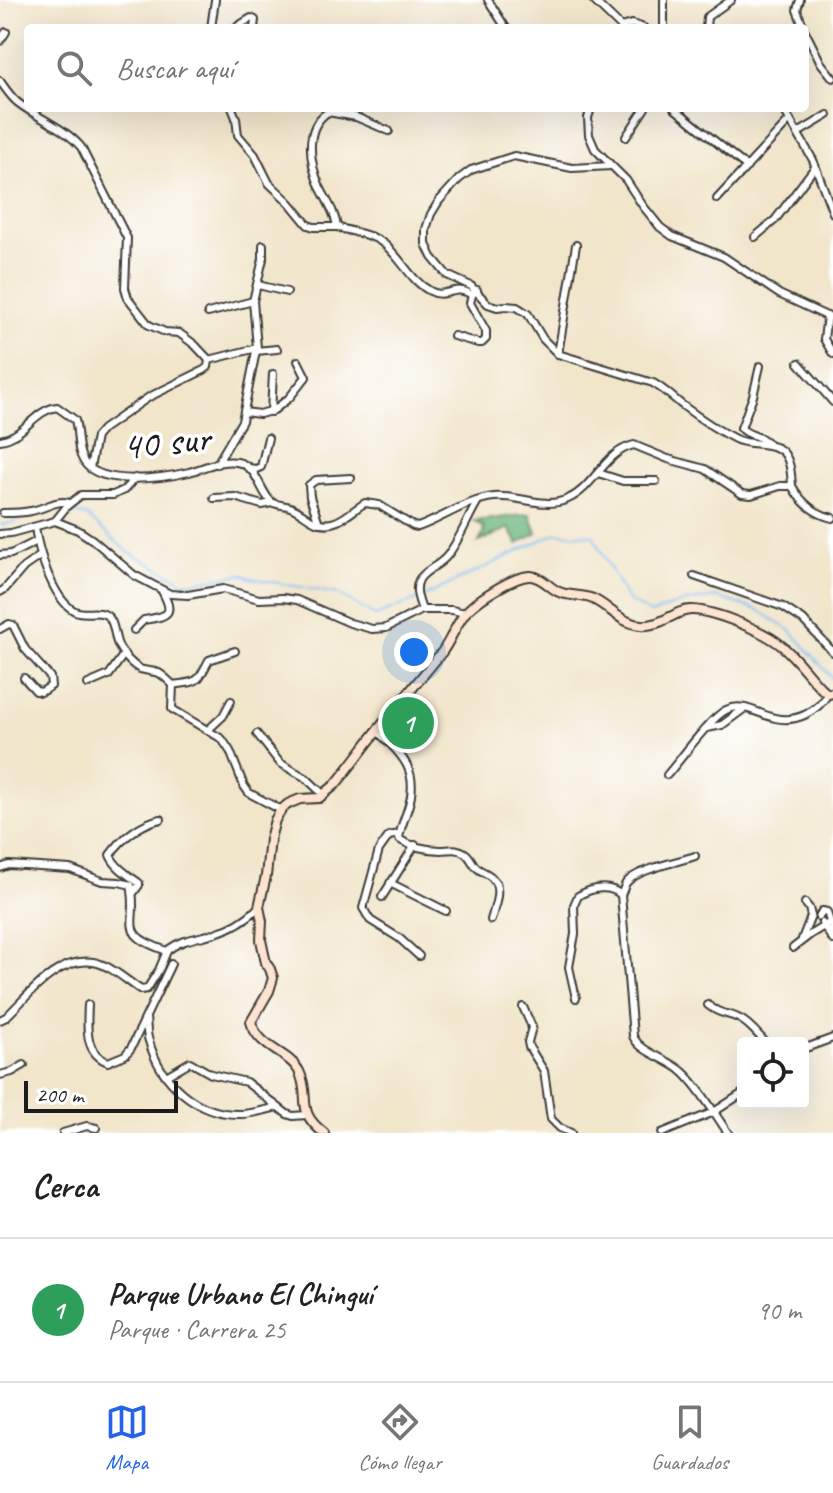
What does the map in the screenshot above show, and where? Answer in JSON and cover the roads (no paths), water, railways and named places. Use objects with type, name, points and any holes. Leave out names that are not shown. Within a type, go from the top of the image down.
[{"type":"street","points":[[212,24],[215,0]]},
{"type":"street","points":[[488,0],[503,24]]},
{"type":"street","points":[[593,0],[617,24]]},
{"type":"street","points":[[664,0],[664,24]]},
{"type":"street","points":[[706,24],[707,17],[731,0]]},
{"type":"street","points":[[799,2],[797,10],[802,24]]},
{"type":"street","points":[[0,41],[6,32]]},
{"type":"street","points":[[809,39],[833,78]]},
{"type":"street","points":[[0,81],[24,107]]},
{"type":"street","points":[[32,112],[81,147],[127,238],[125,288],[128,298],[149,325],[158,330],[179,333],[209,360],[204,370],[149,397],[99,432],[90,468]]},
{"type":"street","points":[[234,112],[238,135],[255,155],[269,183],[308,225],[337,227],[379,240],[428,290],[440,294],[463,289],[475,293],[492,306],[512,306],[528,314],[543,339],[558,354],[653,383],[727,435],[746,443],[769,445],[781,450],[788,460],[792,486],[807,505],[833,518]]},
{"type":"street","points":[[337,227],[312,162],[314,127],[328,112],[356,117],[389,131]]},
{"type":"street","points":[[590,112],[589,135],[595,149],[626,180],[649,214],[666,232],[724,257],[779,294],[830,318],[824,339],[833,354]]},
{"type":"street","points":[[626,137],[642,112]]},
{"type":"street","points":[[679,112],[747,167]]},
{"type":"street","points":[[785,112],[815,167],[833,213]]},
{"type":"street","points":[[798,133],[828,115]]},
{"type":"street","points":[[717,199],[790,120]]},
{"type":"street","points":[[475,293],[471,286],[447,275],[426,244],[426,229],[431,214],[459,179],[471,170],[514,156],[572,168],[611,166]]},
{"type":"street","points":[[755,237],[779,215],[815,167]]},
{"type":"street","points":[[217,464],[236,434],[244,412],[256,350],[253,301],[263,259],[263,245]]},
{"type":"street","points":[[558,354],[576,245]]},
{"type":"street","points":[[258,285],[287,292]]},
{"type":"street","points":[[454,336],[478,343],[486,339],[486,331],[470,303],[475,293]]},
{"type":"street","points":[[208,313],[253,301]]},
{"type":"street","points":[[209,360],[277,349]]},
{"type":"street","points":[[244,412],[271,412],[281,405],[305,379],[306,374],[298,361]]},
{"type":"street","points":[[799,363],[833,402]]},
{"type":"street","points":[[760,366],[741,428],[764,439],[769,445]]},
{"type":"street","points":[[271,412],[273,374]]},
{"type":"street","name":"40 sur","points":[[0,440],[18,435],[43,412],[57,407],[75,420],[81,457],[90,468],[109,476],[135,478],[186,473],[235,462],[255,474],[272,503]]},
{"type":"street","points":[[248,468],[261,467],[268,438]]},
{"type":"street","points":[[214,498],[235,497],[262,505],[272,503],[294,508],[319,523],[339,522],[365,503],[373,503],[418,527],[497,496],[537,503],[563,501],[580,491],[620,450],[634,445],[705,469],[742,494],[751,495],[792,486]]},
{"type":"street","points":[[598,473],[623,481],[656,481]]},
{"type":"street","points":[[0,534],[35,527],[57,518],[81,495],[113,495],[124,490],[135,478]]},
{"type":"street","points":[[319,523],[309,485],[316,480],[351,478]]},
{"type":"street","points":[[3,513],[24,513],[61,501],[68,505]]},
{"type":"street","points":[[421,607],[416,590],[420,577],[448,555],[479,501]]},
{"type":"street","points":[[57,518],[93,540],[134,575],[162,591],[180,596],[223,589],[259,599],[297,600],[372,629],[386,628],[421,607],[465,613]]},
{"type":"street","points":[[35,527],[40,556],[68,605],[80,613],[102,613],[107,616],[114,627],[117,643],[136,667],[160,674],[173,685]]},
{"type":"street","points":[[0,555],[11,554],[37,541]]},
{"type":"street","points":[[0,592],[24,567],[40,556]]},
{"type":"street","points":[[324,1133],[307,1115],[301,1078],[296,1067],[269,1047],[252,1026],[252,1018],[269,991],[273,978],[261,940],[259,907],[273,827],[281,810],[294,800],[319,798],[341,777],[446,646],[465,613],[506,584],[529,576],[563,593],[594,600],[631,623],[652,625],[687,610],[695,610],[732,621],[771,639],[792,656],[819,686],[831,693],[813,711],[793,718],[775,718],[745,708],[722,725],[707,728],[667,775]]},
{"type":"street","points":[[694,576],[773,603],[795,614],[833,652]]},
{"type":"street","points":[[134,630],[144,620],[166,615],[169,605],[162,591]]},
{"type":"street","points":[[0,629],[13,625],[25,649],[50,677],[51,686],[41,692],[36,691],[24,678]]},
{"type":"street","points":[[173,685],[196,681],[209,660],[235,651]]},
{"type":"street","points":[[88,684],[109,675],[124,654]]},
{"type":"street","points":[[173,685],[172,709],[227,744],[249,793],[281,810]]},
{"type":"street","points":[[208,730],[223,716],[231,701]]},
{"type":"street","points":[[377,731],[404,760],[413,781],[413,793],[399,840],[438,850],[465,852],[476,867],[494,879],[497,893],[491,920]]},
{"type":"street","points":[[257,734],[280,763],[306,778],[324,795]]},
{"type":"street","points":[[132,894],[139,883],[125,873],[110,855],[140,827],[161,819]]},
{"type":"street","points":[[399,834],[389,836],[379,850],[363,908],[370,920],[399,938],[419,956]]},
{"type":"street","points":[[382,897],[415,845]]},
{"type":"street","points":[[695,856],[636,875],[628,880],[621,895],[629,1004],[634,1041],[683,1072],[728,1133]]},
{"type":"street","points":[[0,868],[9,865],[70,869],[102,881],[131,885],[132,921],[136,934],[149,945],[167,951]]},
{"type":"street","points":[[390,883],[446,911]]},
{"type":"street","points":[[576,998],[569,967],[575,934],[574,905],[578,896],[601,888],[621,895]]},
{"type":"street","points":[[805,903],[833,932]]},
{"type":"street","points":[[0,1020],[48,977],[76,962],[95,962],[141,990],[147,989],[167,951],[175,945],[239,924],[259,907]]},
{"type":"street","points":[[801,942],[815,916]]},
{"type":"street","points":[[826,924],[833,940]]},
{"type":"street","points":[[793,948],[826,924]]},
{"type":"street","points":[[88,1005],[88,1039],[93,1053],[108,1062],[122,1057],[137,1037],[171,964]]},
{"type":"street","points":[[708,1005],[720,1014],[744,1021],[760,1037]]},
{"type":"street","points":[[523,1007],[532,1027],[529,1047],[546,1079],[551,1119],[571,1133]]},
{"type":"street","points":[[146,1017],[148,1039],[160,1068],[183,1094],[213,1110],[242,1114],[277,1107]]},
{"type":"street","points":[[137,1037],[148,1039]]},
{"type":"street","points":[[809,1046],[833,1038]]},
{"type":"street","points":[[166,1076],[190,1062],[211,1074],[246,1082],[293,1116],[307,1115]]},
{"type":"street","points":[[0,1075],[24,1065]]},
{"type":"street","points":[[662,1133],[714,1112],[737,1097]]},
{"type":"street","points":[[63,1133],[87,1126],[96,1128]]},
{"type":"waterway","points":[[0,524],[60,509]]},
{"type":"waterway","points":[[66,511],[87,516],[127,551],[186,583],[242,574],[338,594],[375,616],[419,599],[556,533],[593,535],[627,600],[651,614],[679,603],[716,597],[758,610],[791,631],[833,679]]},
{"type":"place","name":"Parque Urbano El Chinguí","points":[[408,723]]}]
